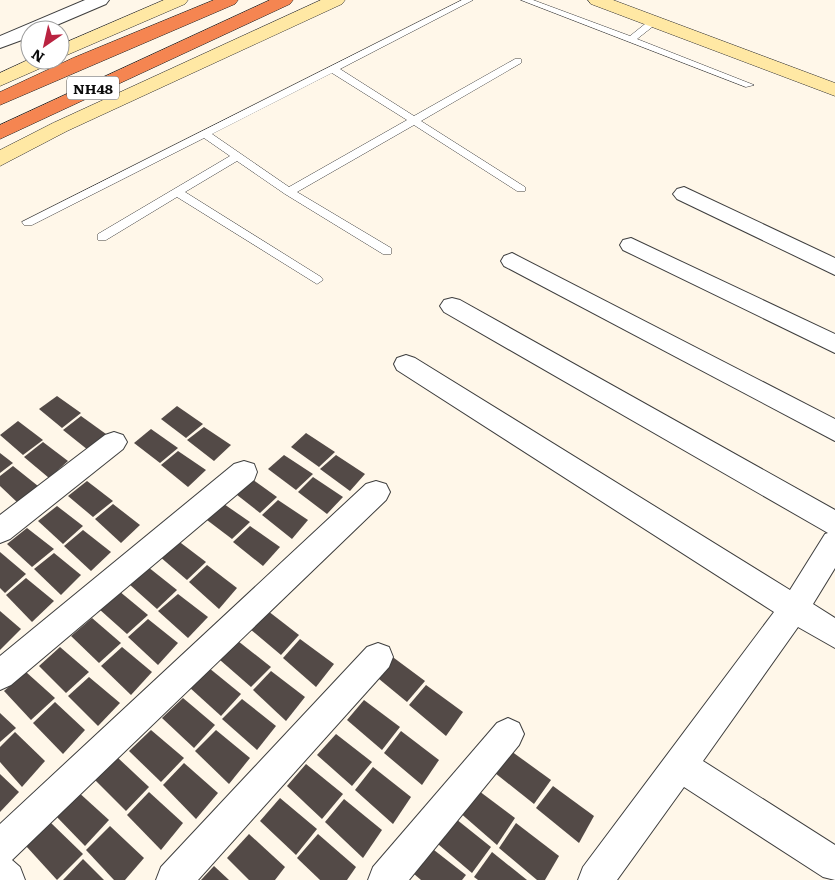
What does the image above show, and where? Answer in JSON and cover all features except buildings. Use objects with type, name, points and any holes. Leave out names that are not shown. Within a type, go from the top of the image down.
[{"type":"highway","name":"NH48","points":[[0,99],[80,62],[229,0]]},
{"type":"highway","name":"NH48","points":[[0,133],[284,0]]},
{"type":"street","points":[[0,43],[100,0]]},
{"type":"street","points":[[70,48],[179,0]]},
{"type":"street","points":[[0,159],[60,127],[336,0]]},
{"type":"street","points":[[597,0],[835,90]]},
{"type":"street","points":[[631,0],[835,76]]},
{"type":"street","points":[[0,80],[22,70]]},
{"type":"street","points":[[684,194],[835,268]]},
{"type":"street","points":[[631,245],[835,344]]},
{"type":"street","points":[[512,261],[835,431]]},
{"type":"street","points":[[452,306],[835,524]]},
{"type":"street","points":[[406,364],[835,634]]},
{"type":"street","points":[[0,531],[114,442]]},
{"type":"street","points":[[0,675],[244,472]]},
{"type":"street","points":[[0,848],[376,492]]},
{"type":"street","points":[[597,879],[794,609],[835,543]]},
{"type":"street","points":[[174,880],[378,657]]},
{"type":"street","points":[[386,880],[508,734]]},
{"type":"street","points":[[680,765],[835,865]]},
{"type":"street","points":[[0,873],[7,880]]},
{"type":"lane","points":[[28,222],[469,0]]},
{"type":"lane","points":[[525,0],[750,85]]},
{"type":"lane","points":[[631,40],[654,22]]},
{"type":"lane","points":[[288,192],[415,121],[518,60]]},
{"type":"lane","points":[[333,68],[521,189]]},
{"type":"lane","points":[[204,133],[288,192],[387,251]]},
{"type":"lane","points":[[102,237],[237,156]]},
{"type":"lane","points":[[177,192],[317,280]]}]
